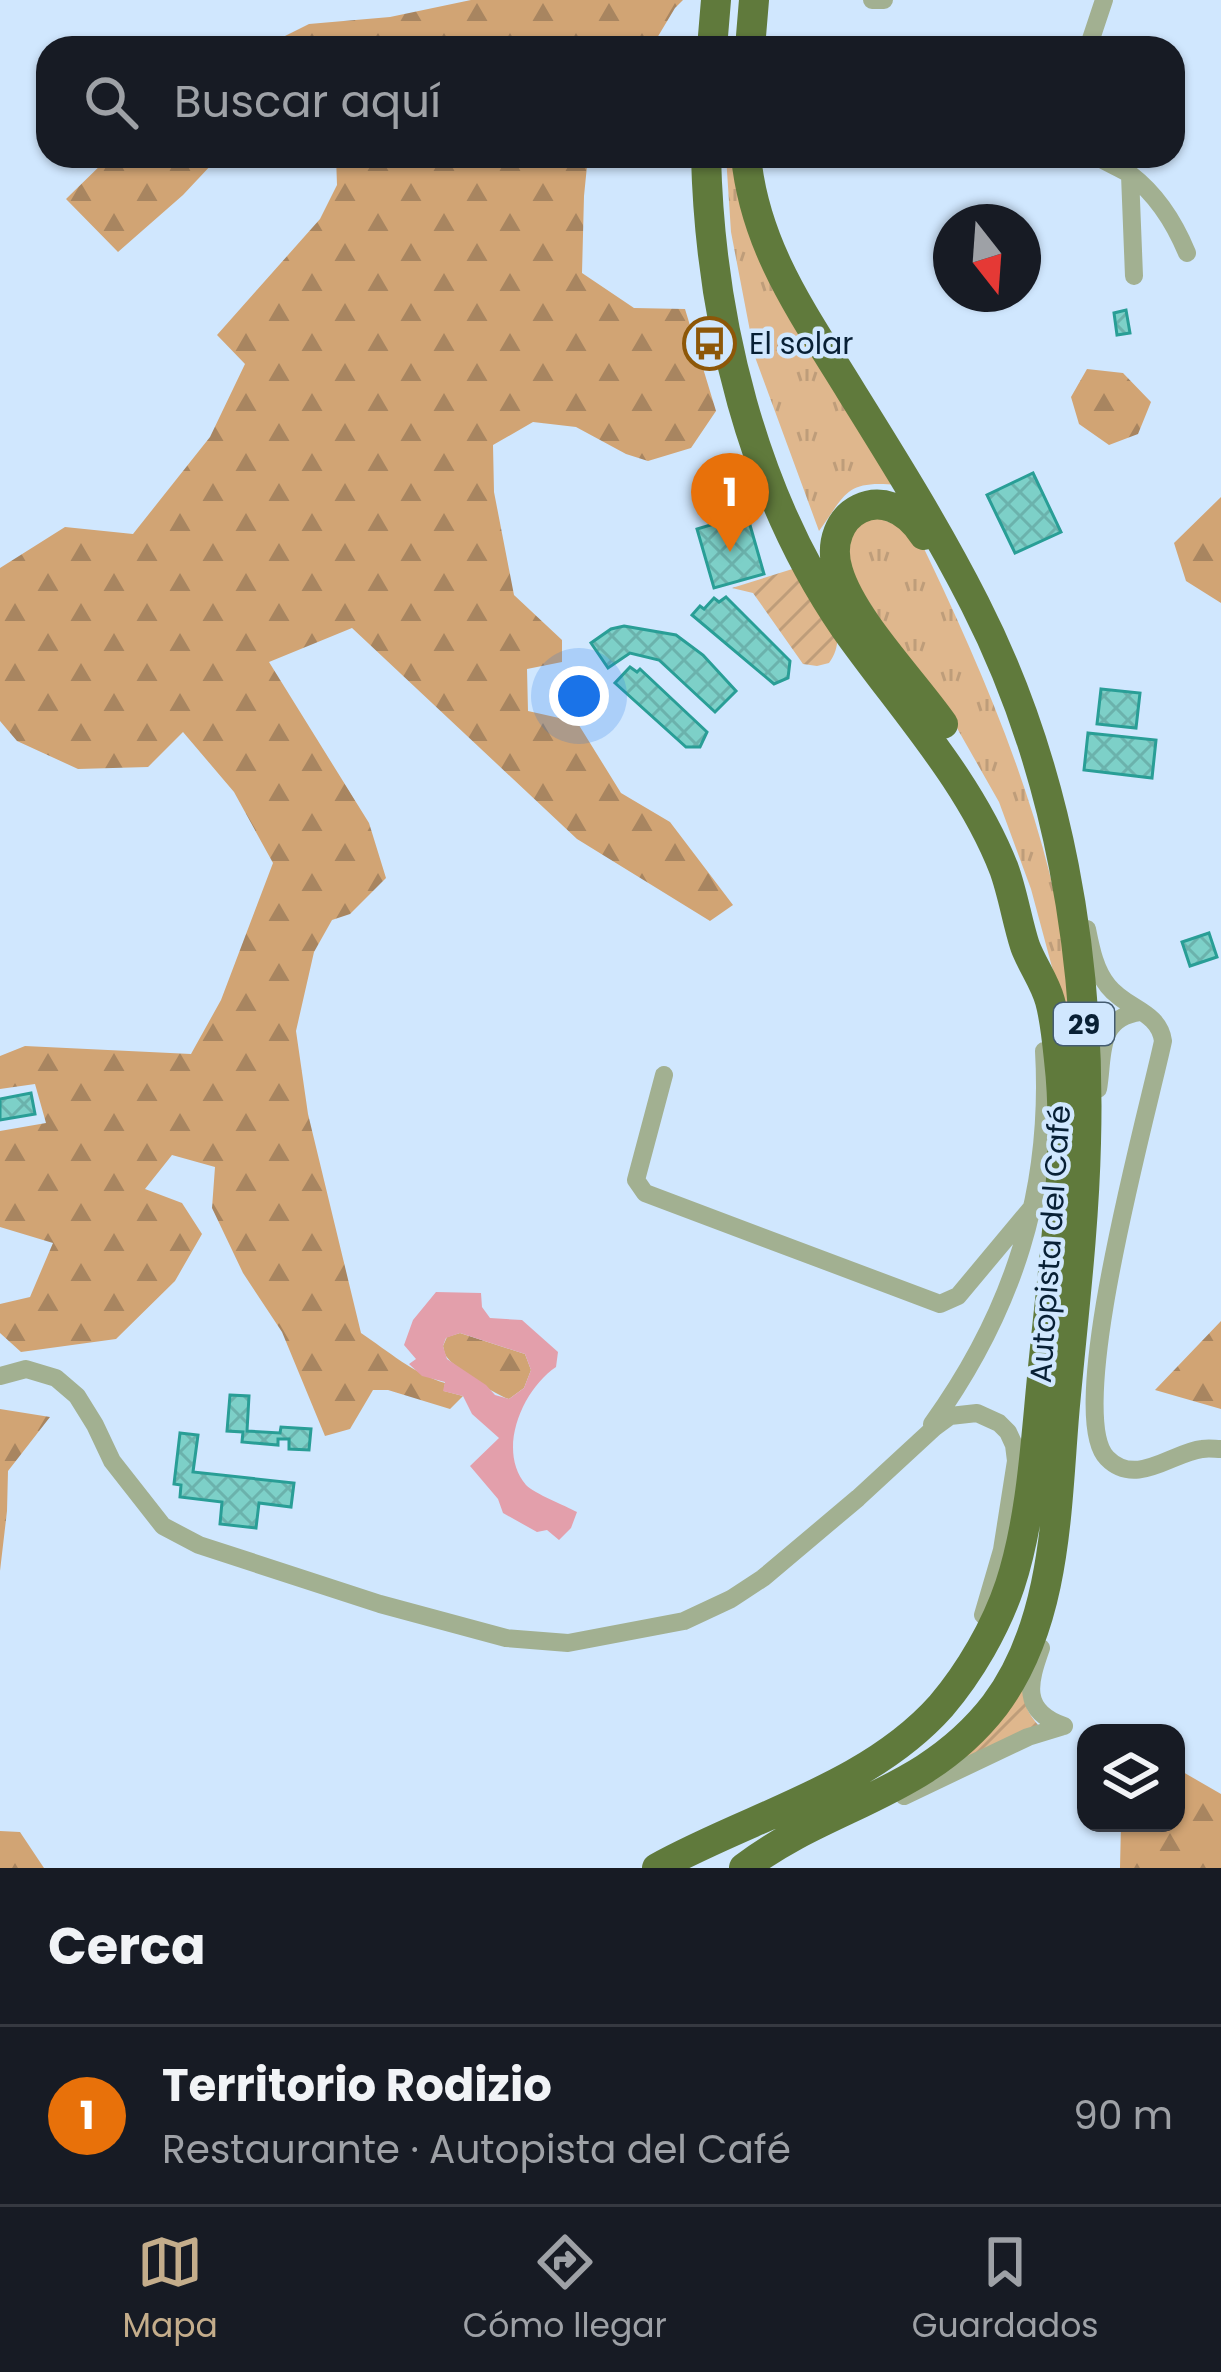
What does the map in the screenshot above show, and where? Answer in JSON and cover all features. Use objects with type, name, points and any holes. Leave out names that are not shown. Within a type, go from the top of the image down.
[{"type":"highway","points":[[713,36],[716,0]]},
{"type":"highway","points":[[751,36],[754,0]]},
{"type":"highway","name":"Autopista del Café","points":[[664,1866],[850,1774],[904,1740],[943,1703],[984,1642],[1016,1563],[1037,1420],[1062,1105],[1049,997],[1028,954],[1004,871],[980,820],[932,744],[824,596],[784,515],[748,418],[724,328],[712,260],[707,168]]},
{"type":"highway","name":"Autopista del Café","points":[[744,1868],[787,1840],[891,1790],[938,1761],[974,1728],[1011,1680],[1042,1601],[1052,1539],[1086,1141],[1082,983],[1070,893],[1033,748],[1005,670],[962,579],[772,259],[754,206],[748,168]]},
{"type":"highway","points":[[980,820],[974,771],[845,588],[834,553],[837,537],[851,515],[885,504],[896,506],[916,523],[967,614],[1010,716],[1033,748]]},
{"type":"street","points":[[872,0],[884,0]]},
{"type":"street","points":[[1092,36],[1104,0]]},
{"type":"street","points":[[1117,168],[1130,175],[1176,225],[1187,254]]},
{"type":"street","points":[[1130,175],[1134,276]]},
{"type":"street","points":[[1070,893],[1085,918],[1104,982],[1125,1003],[1153,1017],[1163,1041],[1102,1323],[1095,1381],[1098,1439],[1107,1458],[1146,1470],[1200,1448],[1221,1449]]},
{"type":"street","points":[[905,1455],[956,1391],[976,1356],[1011,1282],[1034,1205],[1045,1079],[1043,1037],[1028,954]]},
{"type":"street","points":[[1086,1141],[1106,1035],[1119,1017],[1140,1012]]},
{"type":"street","points":[[664,1075],[636,1180],[645,1192],[940,1304],[958,1296],[1034,1205]]},
{"type":"street","points":[[0,1376],[26,1369],[56,1378],[77,1396],[112,1461],[164,1526],[199,1545],[380,1604],[506,1638],[568,1642],[684,1621],[731,1599],[763,1578],[950,1416],[977,1413],[999,1423],[1014,1445],[1014,1481],[1002,1550],[978,1629],[928,1703],[878,1755],[850,1774]]},
{"type":"street","points":[[787,1840],[880,1808],[1028,1736],[1064,1726],[1039,1712],[1029,1682],[1048,1624],[1052,1539]]},
{"type":"green space","points":[[471,0],[683,0],[658,36],[285,36],[309,24],[390,17]]},
{"type":"green space","points":[[98,168],[208,168],[118,252],[66,199]]},
{"type":"green space","points":[[336,168],[587,168],[582,273],[634,308],[685,309],[716,411],[691,448],[648,461],[576,427],[533,422],[493,445],[494,492],[514,595],[562,640],[562,662],[527,669],[528,711],[577,722],[621,793],[670,822],[733,905],[710,921],[577,839],[352,628],[269,662],[369,823],[386,878],[350,914],[332,920],[314,952],[296,1031],[308,1114],[361,1333],[412,1368],[445,1383],[444,1391],[463,1396],[450,1409],[373,1390],[350,1429],[325,1436],[282,1332],[243,1273],[212,1208],[215,1167],[172,1155],[145,1189],[182,1203],[202,1234],[175,1281],[116,1339],[21,1352],[0,1333],[0,1304],[30,1297],[53,1243],[0,1227],[0,1131],[46,1123],[35,1084],[0,1089],[0,1056],[25,1046],[191,1054],[221,1000],[273,863],[234,792],[183,732],[148,767],[78,769],[17,741],[0,721],[0,568],[65,527],[133,534],[210,437],[245,364],[217,335],[320,219],[337,185]]},
{"type":"green space","points":[[727,168],[743,168],[897,485],[867,485],[849,492],[819,531],[755,357],[731,232]]},
{"type":"green space","points":[[1087,369],[1123,373],[1151,402],[1138,434],[1109,445],[1079,424],[1071,397]]},
{"type":"green space","points":[[1221,497],[1221,603],[1186,581],[1174,543]]},
{"type":"green space","points":[[870,514],[917,534],[992,701],[1050,875],[1078,1019],[1066,1019],[1031,889],[999,802],[953,721],[846,566],[847,535]]},
{"type":"green space","points":[[802,566],[831,613],[837,638],[829,663],[817,666],[803,664],[753,593],[732,588]]},
{"type":"green space","points":[[1221,1321],[1221,1409],[1155,1390]]},
{"type":"green space","points":[[460,1333],[525,1354],[531,1370],[524,1388],[509,1399],[457,1367],[443,1346],[447,1337]]},
{"type":"green space","points":[[0,1409],[50,1417],[8,1471],[0,1571]]},
{"type":"green space","points":[[1024,1683],[1026,1706],[1039,1726],[966,1759],[961,1757]]},
{"type":"green space","points":[[1185,1773],[1221,1794],[1221,1868],[1120,1868],[1121,1832],[1185,1832]]},
{"type":"green space","points":[[0,1831],[20,1832],[44,1868],[0,1868]]},
{"type":"shaded area","points":[[436,1292],[481,1293],[482,1307],[490,1318],[522,1320],[558,1352],[556,1367],[533,1390],[517,1421],[513,1455],[526,1485],[577,1512],[571,1528],[559,1540],[547,1530],[537,1532],[503,1513],[498,1499],[470,1466],[499,1438],[472,1414],[463,1396],[443,1391],[445,1382],[422,1376],[409,1364],[416,1359],[404,1345],[413,1320]],"holes":[[[460,1333],[525,1354],[531,1370],[524,1388],[509,1399],[495,1395],[447,1359],[443,1346],[446,1338]]]},
{"type":"building","points":[[1126,310],[1130,333],[1117,335],[1114,313]]},
{"type":"building","points":[[1033,473],[1061,532],[1015,553],[987,495]]},
{"type":"building","points":[[727,520],[750,525],[764,574],[714,588],[697,529]]},
{"type":"building","points":[[726,597],[790,661],[788,678],[774,684],[692,615],[714,598],[719,602]]},
{"type":"building","points":[[624,626],[676,635],[703,655],[736,691],[715,712],[659,660],[630,653],[608,668],[591,643]]},
{"type":"building","points":[[630,667],[640,669],[707,732],[700,747],[686,747],[615,683]]},
{"type":"building","points":[[1101,689],[1140,693],[1136,728],[1097,724]]},
{"type":"building","points":[[1088,733],[1156,740],[1152,778],[1084,770]]},
{"type":"building","points":[[1209,933],[1217,957],[1190,966],[1182,942]]},
{"type":"building","points":[[31,1093],[35,1114],[0,1120],[0,1099]]},
{"type":"building","points":[[230,1395],[249,1396],[247,1431],[311,1429],[309,1450],[289,1449],[289,1439],[278,1439],[278,1445],[242,1442],[243,1432],[227,1431]]},
{"type":"building","points":[[180,1433],[198,1435],[193,1472],[294,1483],[291,1507],[259,1503],[256,1528],[220,1524],[222,1502],[180,1497],[181,1485],[174,1484]]},
{"type":"place","name":"El solar","points":[[710,343]]},
{"type":"place","name":"Territorio Rodizio","points":[[730,552]]}]
